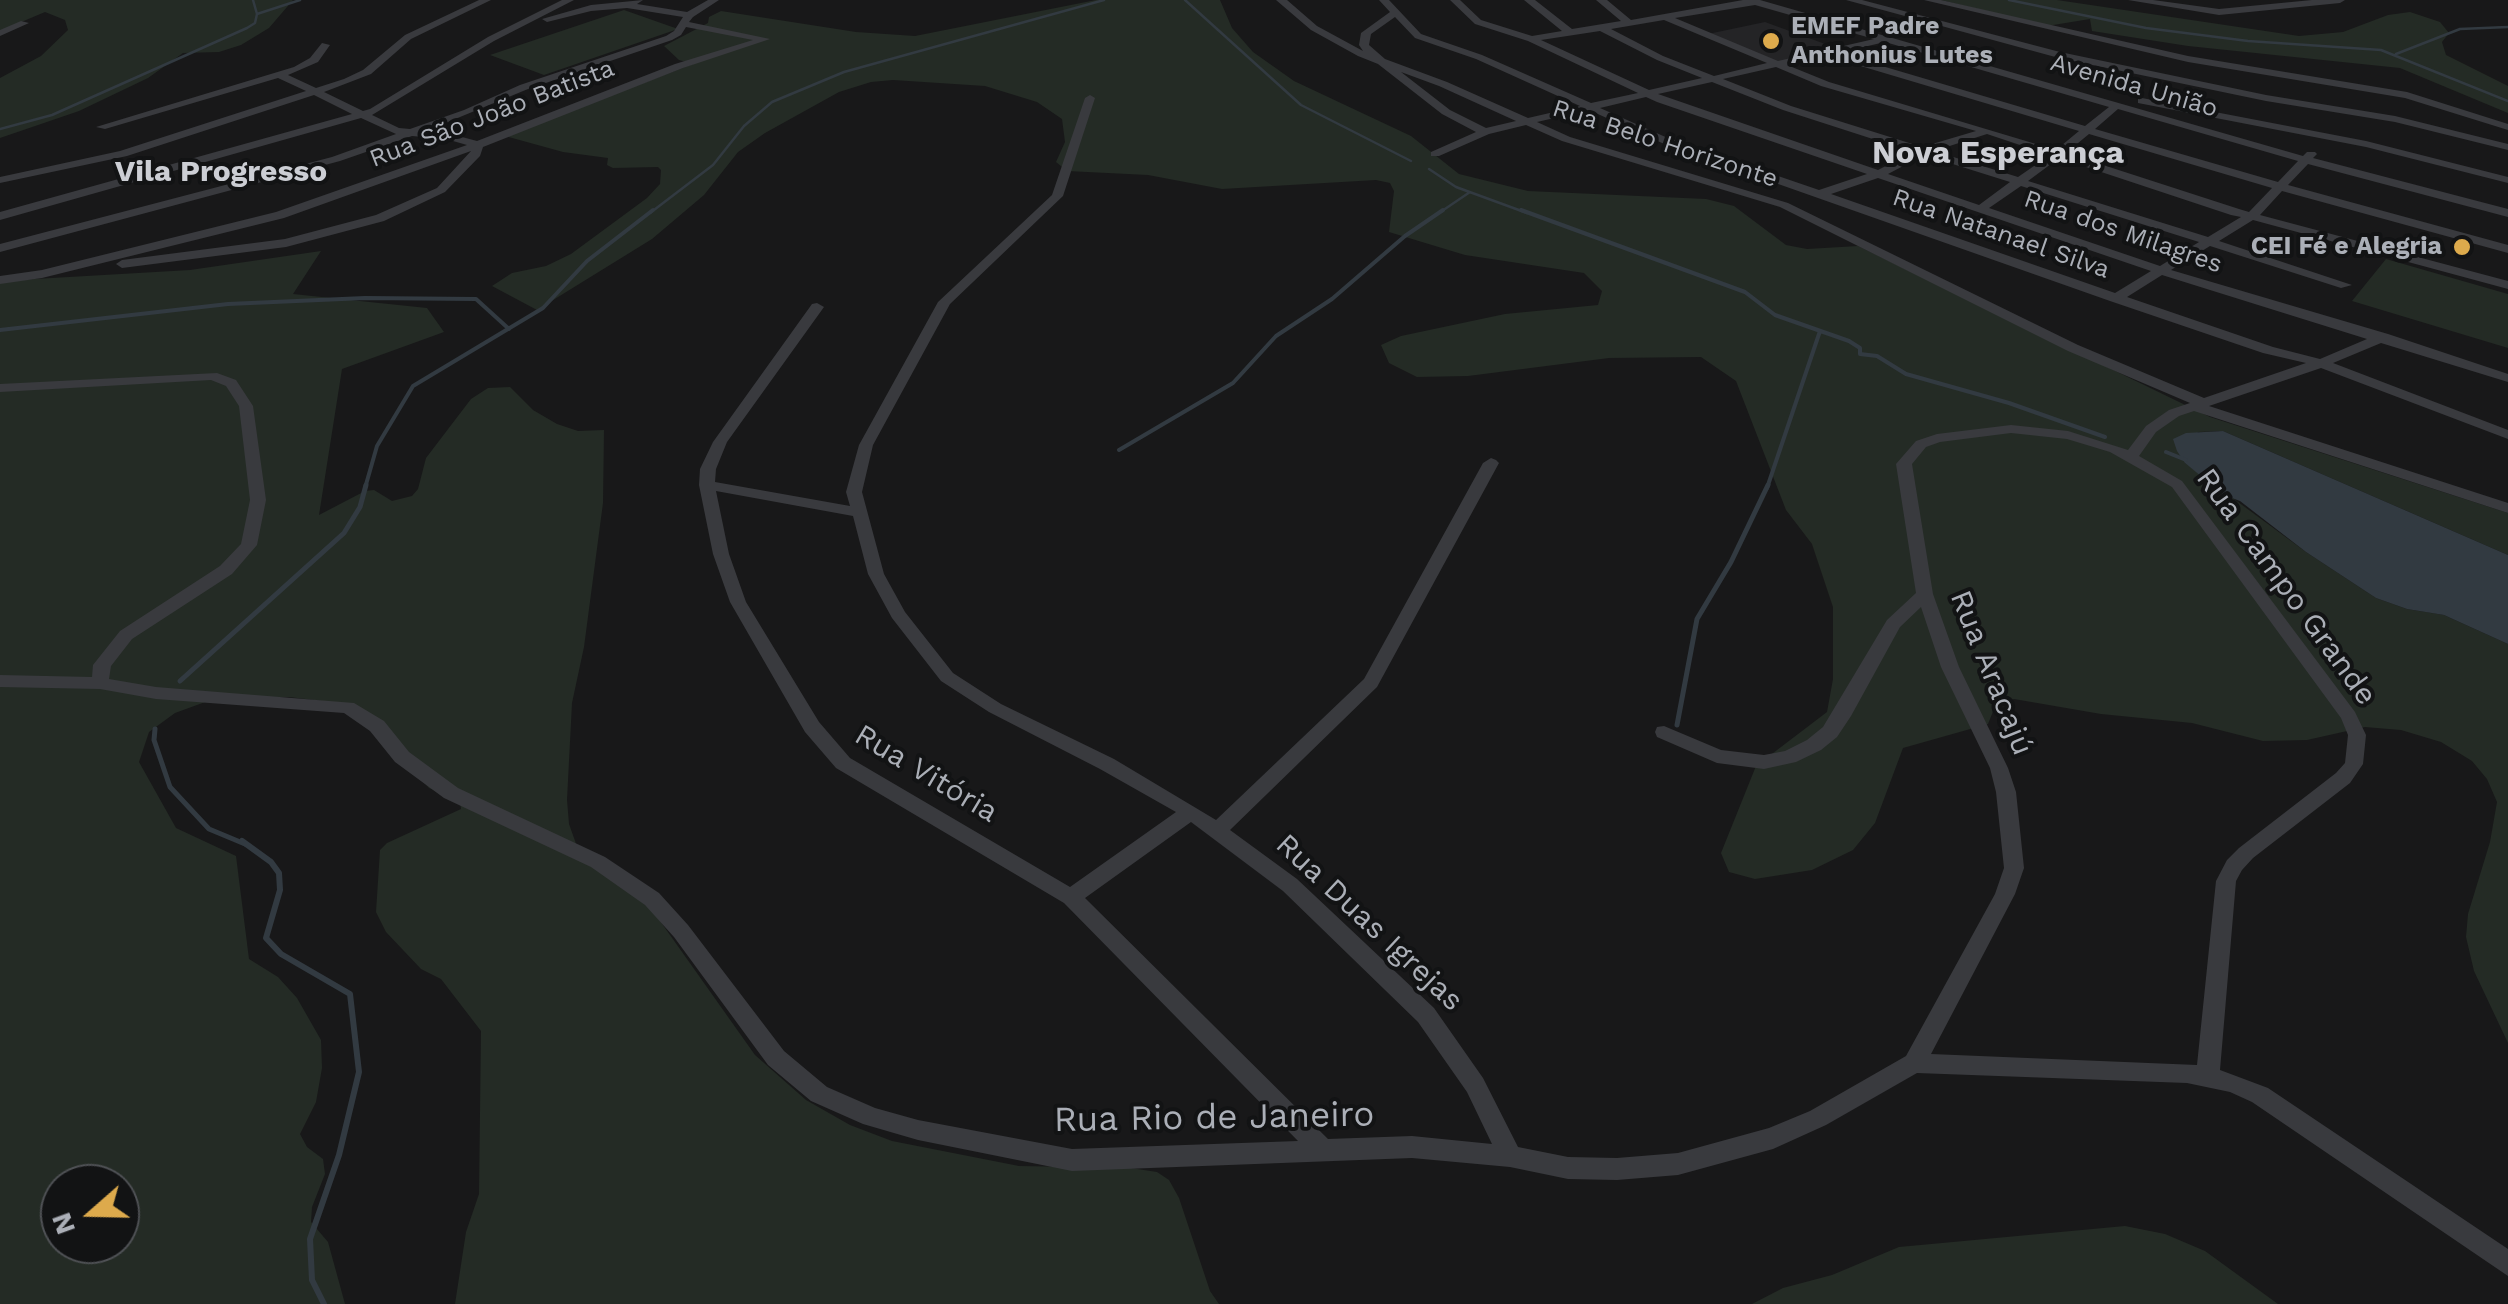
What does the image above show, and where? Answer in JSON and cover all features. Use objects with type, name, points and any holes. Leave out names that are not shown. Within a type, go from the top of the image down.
[{"type":"street","points":[[0,180],[123,154],[316,92],[359,76],[408,36],[486,0]]},
{"type":"street","points":[[0,216],[363,115],[395,102],[513,28],[568,0]]},
{"type":"street","points":[[591,0],[634,3],[687,19]]},
{"type":"street","points":[[0,248],[242,187],[408,133],[524,87],[654,44],[678,32],[687,19],[714,0]]},
{"type":"street","name":"Rua Belo Horizonte","points":[[1281,0],[1314,28],[1375,59],[1586,145],[1784,206],[2198,405],[2508,508]]},
{"type":"street","name":"Rua Natanael Silva","points":[[1384,0],[1418,36],[1479,57],[1666,142],[2268,350],[2322,363],[2508,435]]},
{"type":"street","name":"Rua dos Milagres","points":[[1455,0],[1478,22],[1531,39],[1646,93],[2162,271],[2294,313],[2383,336],[2508,378]]},
{"type":"street","points":[[1528,0],[1568,32]]},
{"type":"street","points":[[1601,0],[1628,22]]},
{"type":"street","points":[[1673,0],[1689,12]]},
{"type":"street","points":[[1531,39],[1772,0]]},
{"type":"street","points":[[1850,0],[1998,41],[2266,98],[2405,121],[2508,146]]},
{"type":"street","points":[[1929,0],[2188,59],[2424,99],[2508,127]]},
{"type":"street","points":[[2133,0],[2220,12],[2340,0]]},
{"type":"street","name":"Avenida União","points":[[1751,2],[2306,160],[2508,213]]},
{"type":"street","points":[[513,28],[591,8],[634,3]]},
{"type":"street","points":[[1394,14],[1371,28],[1364,39],[1375,59],[1446,112],[1485,132]]},
{"type":"street","points":[[1662,16],[1777,66],[2252,216],[2508,285]]},
{"type":"street","name":"Rua São João Batista","points":[[0,280],[42,274],[280,215],[478,146],[613,90],[765,39],[687,19]]},
{"type":"street","points":[[0,34],[24,22]]},
{"type":"street","points":[[1600,27],[1713,80],[1812,116],[2346,285]]},
{"type":"street","points":[[1435,154],[1485,132],[1586,106],[1882,40]]},
{"type":"street","points":[[1976,64],[1998,41]]},
{"type":"street","points":[[101,127],[280,75],[314,60],[325,46]]},
{"type":"street","points":[[1830,54],[2508,249]]},
{"type":"street","points":[[42,274],[286,243],[356,225],[408,208],[441,190],[471,161],[478,146],[447,136],[408,133],[280,75]]},
{"type":"street","points":[[2116,298],[2252,216],[2306,160],[2324,135],[2325,107],[2338,85]]},
{"type":"street","name":"Rua Duas Igrejas","points":[[1090,98],[1057,196],[954,293],[933,318],[866,445],[854,492],[856,512],[885,591],[947,677],[995,708],[1108,764],[1191,812],[1290,885],[1426,1015],[1476,1085],[1510,1156]]},
{"type":"street","points":[[2095,98],[2124,98],[2324,135],[2508,180]]},
{"type":"street","points":[[1982,208],[2058,154],[2117,105]]},
{"type":"street","points":[[1784,206],[1881,173],[1925,150],[1988,131]]},
{"type":"street","name":"Rua Vitória","points":[[818,307],[720,442],[708,469],[721,554],[738,602],[823,744],[870,780],[1071,896],[1320,1148]]},
{"type":"street","points":[[2131,456],[2151,428],[2198,405],[2322,363],[2383,336]]},
{"type":"street","points":[[0,388],[212,376],[232,384],[246,406],[258,500],[250,545],[226,570],[126,635],[102,665],[100,683]]},
{"type":"street","name":"Rua Aracajú","points":[[1914,1063],[2005,894],[2014,868],[2006,792],[1999,768],[1946,656],[1925,594],[1904,464],[1920,444],[1960,433],[2039,431],[2096,443],[2131,456]]},
{"type":"street","name":"Rua Campo Grande","points":[[2131,456],[2177,484],[2192,500],[2350,716],[2358,735],[2354,764],[2342,778],[2246,853],[2234,865],[2226,882],[2208,1075]]},
{"type":"street","points":[[1218,830],[1371,683],[1491,462]]},
{"type":"street","points":[[708,486],[856,512]]},
{"type":"street","points":[[1664,732],[1717,756],[1737,760],[1764,762],[1789,758],[1814,745],[1842,716],[1893,624],[1925,594]]},
{"type":"street","name":"Rua Rio de Janeiro","points":[[0,680],[100,683],[156,693],[348,707],[364,716],[402,757],[451,794],[598,862],[652,899],[681,931],[776,1058],[819,1094],[871,1117],[1072,1160],[1412,1147],[1510,1156]]},
{"type":"street","points":[[1071,896],[1191,812]]},
{"type":"street","points":[[1510,1156],[1568,1168],[1678,1164],[1773,1138],[1818,1118],[1914,1063],[2208,1075],[2260,1095],[2508,1264]]},
{"type":"shaded area","points":[[0,0],[293,0],[269,28],[241,45],[219,52],[183,53],[148,78],[79,111],[0,138],[0,78],[41,56],[68,30],[65,20],[45,12],[0,31]]},
{"type":"shaded area","points":[[1096,0],[1220,0],[1232,28],[1253,52],[1294,81],[1411,136],[1459,174],[1528,191],[1706,199],[1734,206],[1786,245],[1807,249],[1858,246],[2210,417],[2508,513],[2508,555],[2223,431],[2198,432],[2185,463],[2376,598],[2407,609],[2444,615],[2508,644],[2508,1043],[2474,971],[2466,937],[2468,914],[2490,842],[2497,802],[2487,779],[2472,761],[2441,742],[2401,730],[2365,727],[2307,740],[2263,741],[2192,723],[2101,714],[2014,699],[1994,709],[1988,724],[1903,748],[1875,823],[1853,850],[1812,870],[1755,879],[1729,872],[1721,853],[1756,766],[1827,712],[1833,679],[1833,607],[1812,544],[1786,510],[1736,381],[1701,357],[1609,358],[1468,376],[1417,377],[1389,363],[1381,345],[1401,336],[1505,314],[1598,305],[1602,291],[1584,273],[1465,255],[1389,232],[1394,191],[1390,183],[1376,180],[1222,189],[1148,175],[1067,171],[1056,162],[1065,142],[1062,119],[1037,102],[985,86],[871,82],[839,92],[765,133],[738,152],[704,195],[652,239],[537,310],[492,286],[512,273],[546,266],[571,254],[660,184],[658,167],[613,168],[607,165],[608,158],[563,152],[505,136],[693,64],[679,60],[664,46],[708,23],[709,17],[721,11],[856,32],[915,36]]},
{"type":"shaded area","points":[[1941,0],[2057,0],[2299,36],[2343,32],[2388,15],[2410,12],[2440,22],[2449,33],[2442,42],[2446,55],[2508,86],[2508,113],[2400,68],[2188,46],[2092,31],[2090,19],[2047,26]]},
{"type":"shaded area","points":[[624,10],[678,29],[544,75],[490,55]]},
{"type":"shaded area","name":"EMEF Padre Anthonius Lutes","points":[[1765,22],[1836,48],[1775,63],[1708,34]]},
{"type":"shaded area","points":[[321,251],[293,294],[427,308],[444,332],[342,369],[319,515],[365,491],[374,490],[392,501],[412,496],[418,489],[426,458],[471,399],[488,388],[510,387],[533,410],[557,424],[578,431],[604,430],[603,503],[584,647],[572,703],[567,800],[569,824],[579,852],[653,911],[755,1055],[806,1100],[850,1125],[892,1141],[1019,1166],[1131,1168],[1157,1172],[1169,1180],[1179,1198],[1210,1291],[1219,1304],[455,1304],[466,1232],[479,1194],[481,1031],[441,979],[421,969],[386,932],[376,912],[380,850],[387,843],[461,809],[460,802],[429,788],[369,725],[322,701],[219,697],[175,713],[149,732],[139,762],[176,828],[236,856],[249,959],[278,977],[297,998],[321,1040],[322,1068],[316,1102],[300,1134],[307,1147],[323,1159],[325,1174],[312,1207],[311,1222],[328,1242],[345,1304],[0,1304],[0,281],[190,270]]},
{"type":"shaded area","points":[[2386,259],[2508,294],[2508,348],[2352,301]]},
{"type":"shaded area","points":[[2223,431],[2508,555],[2508,644],[2444,615],[2407,609],[2376,598],[2306,552],[2240,501],[2224,495],[2185,463],[2173,439],[2186,433]]},
{"type":"shaded area","points":[[2125,1226],[2165,1234],[2205,1251],[2278,1304],[1752,1304],[1783,1288],[1832,1275],[1899,1247]]},
{"type":"waterway","points":[[253,0],[257,14]]},
{"type":"waterway","points":[[257,14],[300,0]]},
{"type":"waterway","points":[[650,213],[713,165],[744,126],[772,102],[844,72],[1104,0]]},
{"type":"waterway","points":[[1185,0],[1301,105],[1411,161]]},
{"type":"waterway","points":[[2009,0],[2146,28],[2248,41],[2381,50],[2508,101]]},
{"type":"waterway","points":[[0,129],[52,115],[247,28],[255,23],[257,14]]},
{"type":"waterway","points":[[2396,54],[2460,29],[2508,27]]},
{"type":"waterway","points":[[1429,169],[1470,192]]},
{"type":"waterway","points":[[1439,213],[1470,192]]},
{"type":"waterway","points":[[1470,192],[1527,213]]},
{"type":"waterway","points":[[509,329],[543,308],[587,261],[653,210]]},
{"type":"waterway","points":[[1119,450],[1233,383],[1276,336],[1332,299],[1405,236],[1443,210]]},
{"type":"waterway","points":[[1521,210],[1745,292],[1775,315],[1849,341],[1860,348],[1860,354],[1877,356],[1906,374],[2009,403],[2105,437]]},
{"type":"waterway","points":[[0,330],[228,304],[365,298],[476,299],[509,329]]},
{"type":"waterway","points":[[365,488],[377,446],[413,386],[509,329]]},
{"type":"waterway","points":[[1767,488],[1820,331]]},
{"type":"waterway","points":[[2166,452],[2186,460]]},
{"type":"waterway","points":[[180,681],[344,533],[360,507],[366,485]]},
{"type":"waterway","points":[[1677,725],[1697,619],[1731,562],[1768,485]]},
{"type":"waterway","points":[[155,729],[154,740],[170,787],[209,829],[245,844]]},
{"type":"waterway","points":[[242,841],[271,862],[279,873],[280,890],[266,938],[281,954],[350,994],[359,1072],[339,1155],[310,1239],[312,1280],[324,1304]]},
{"type":"place","name":"EMEF Padre Anthonius Lutes","points":[[1771,41]]},
{"type":"place","name":"CEI Fé e Alegria","points":[[2462,247]]},
{"type":"district","name":"Nova Esperança","points":[[1998,154]]},
{"type":"district","name":"Vila Progresso","points":[[221,172]]}]
